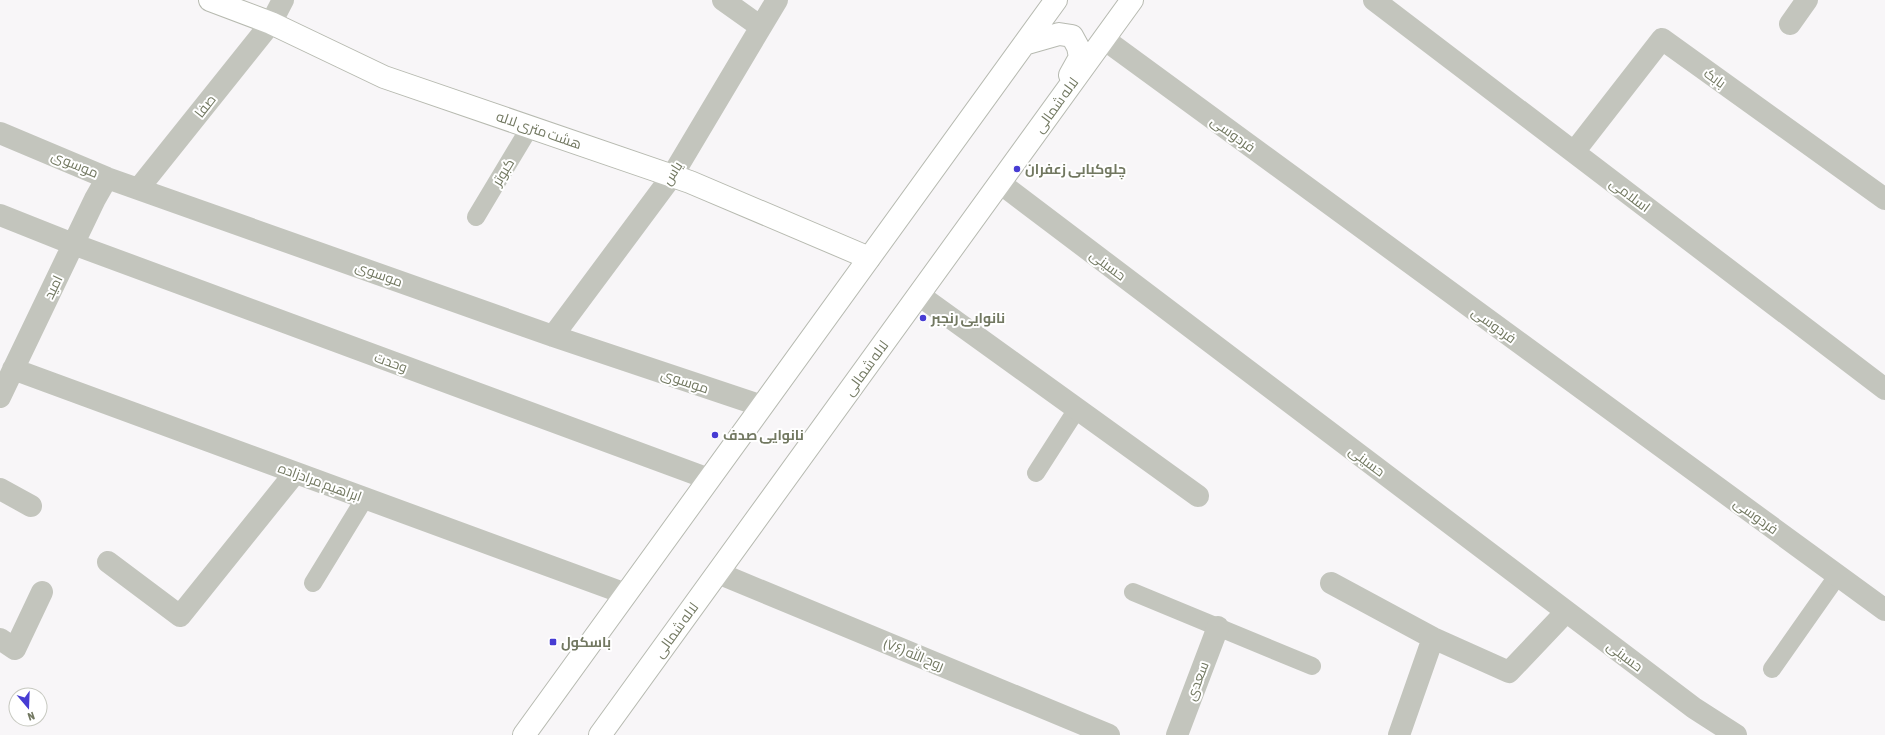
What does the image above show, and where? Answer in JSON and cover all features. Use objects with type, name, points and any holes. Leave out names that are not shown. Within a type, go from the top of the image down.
[{"type":"main road","name":"هشت متری لاله","points":[[210,0],[270,23],[384,77],[672,176],[869,258]]},
{"type":"main road","points":[[524,735],[1056,0]]},
{"type":"main road","name":"لاله شمالی","points":[[600,735],[1132,0]]},
{"type":"main road","points":[[1024,44],[1059,34],[1072,36],[1078,47],[1080,57],[1059,93],[1054,108]]},
{"type":"street","name":"صفا","points":[[139,188],[270,23],[283,0]]},
{"type":"street","points":[[723,0],[761,27]]},
{"type":"street","name":"یاس","points":[[553,336],[672,176],[777,0]]},
{"type":"street","name":"اسلامی","points":[[1374,0],[1885,389]]},
{"type":"street","points":[[1790,24],[1807,0]]},
{"type":"street","name":"فردوسی","points":[[1104,39],[1885,610]]},
{"type":"street","name":"بابک","points":[[1574,152],[1662,40],[1885,199]]},
{"type":"street","name":"موسوی","points":[[0,133],[107,178],[139,188],[553,336],[762,406]]},
{"type":"street","name":"امید","points":[[5,383],[107,178]]},
{"type":"street","name":"حسینی","points":[[1000,184],[1694,708],[1736,735]]},
{"type":"street","name":"وحدت","points":[[0,215],[74,244],[709,479]]},
{"type":"street","points":[[919,295],[1198,496]]},
{"type":"street","name":"ابراهیم مرادزاده","points":[[5,383],[296,473],[626,594]]},
{"type":"street","points":[[108,562],[180,616],[296,473]]},
{"type":"street","points":[[0,489],[31,506]]},
{"type":"street","name":"روح الله (۷۶)","points":[[718,573],[1109,735]]},
{"type":"street","points":[[1331,583],[1434,638],[1509,672],[1566,612]]},
{"type":"street","points":[[0,639],[15,649],[42,592]]},
{"type":"street","name":"سعدی","points":[[1177,735],[1218,627]]},
{"type":"street","points":[[1399,735],[1434,638]]},
{"type":"lane","name":"کبوتر","points":[[476,217],[530,127]]},
{"type":"lane","points":[[1036,473],[1077,409]]},
{"type":"lane","points":[[313,583],[365,498]]},
{"type":"lane","points":[[1772,669],[1838,575]]},
{"type":"lane","points":[[1133,592],[1312,666]]},
{"type":"place","name":"چلوکبابی زعفران","points":[[1017,169]]},
{"type":"place","name":"نانوایی رنجبر","points":[[923,318]]},
{"type":"place","name":"نانوایی صدف","points":[[715,435]]},
{"type":"place","name":"باسکول","points":[[553,642]]}]
